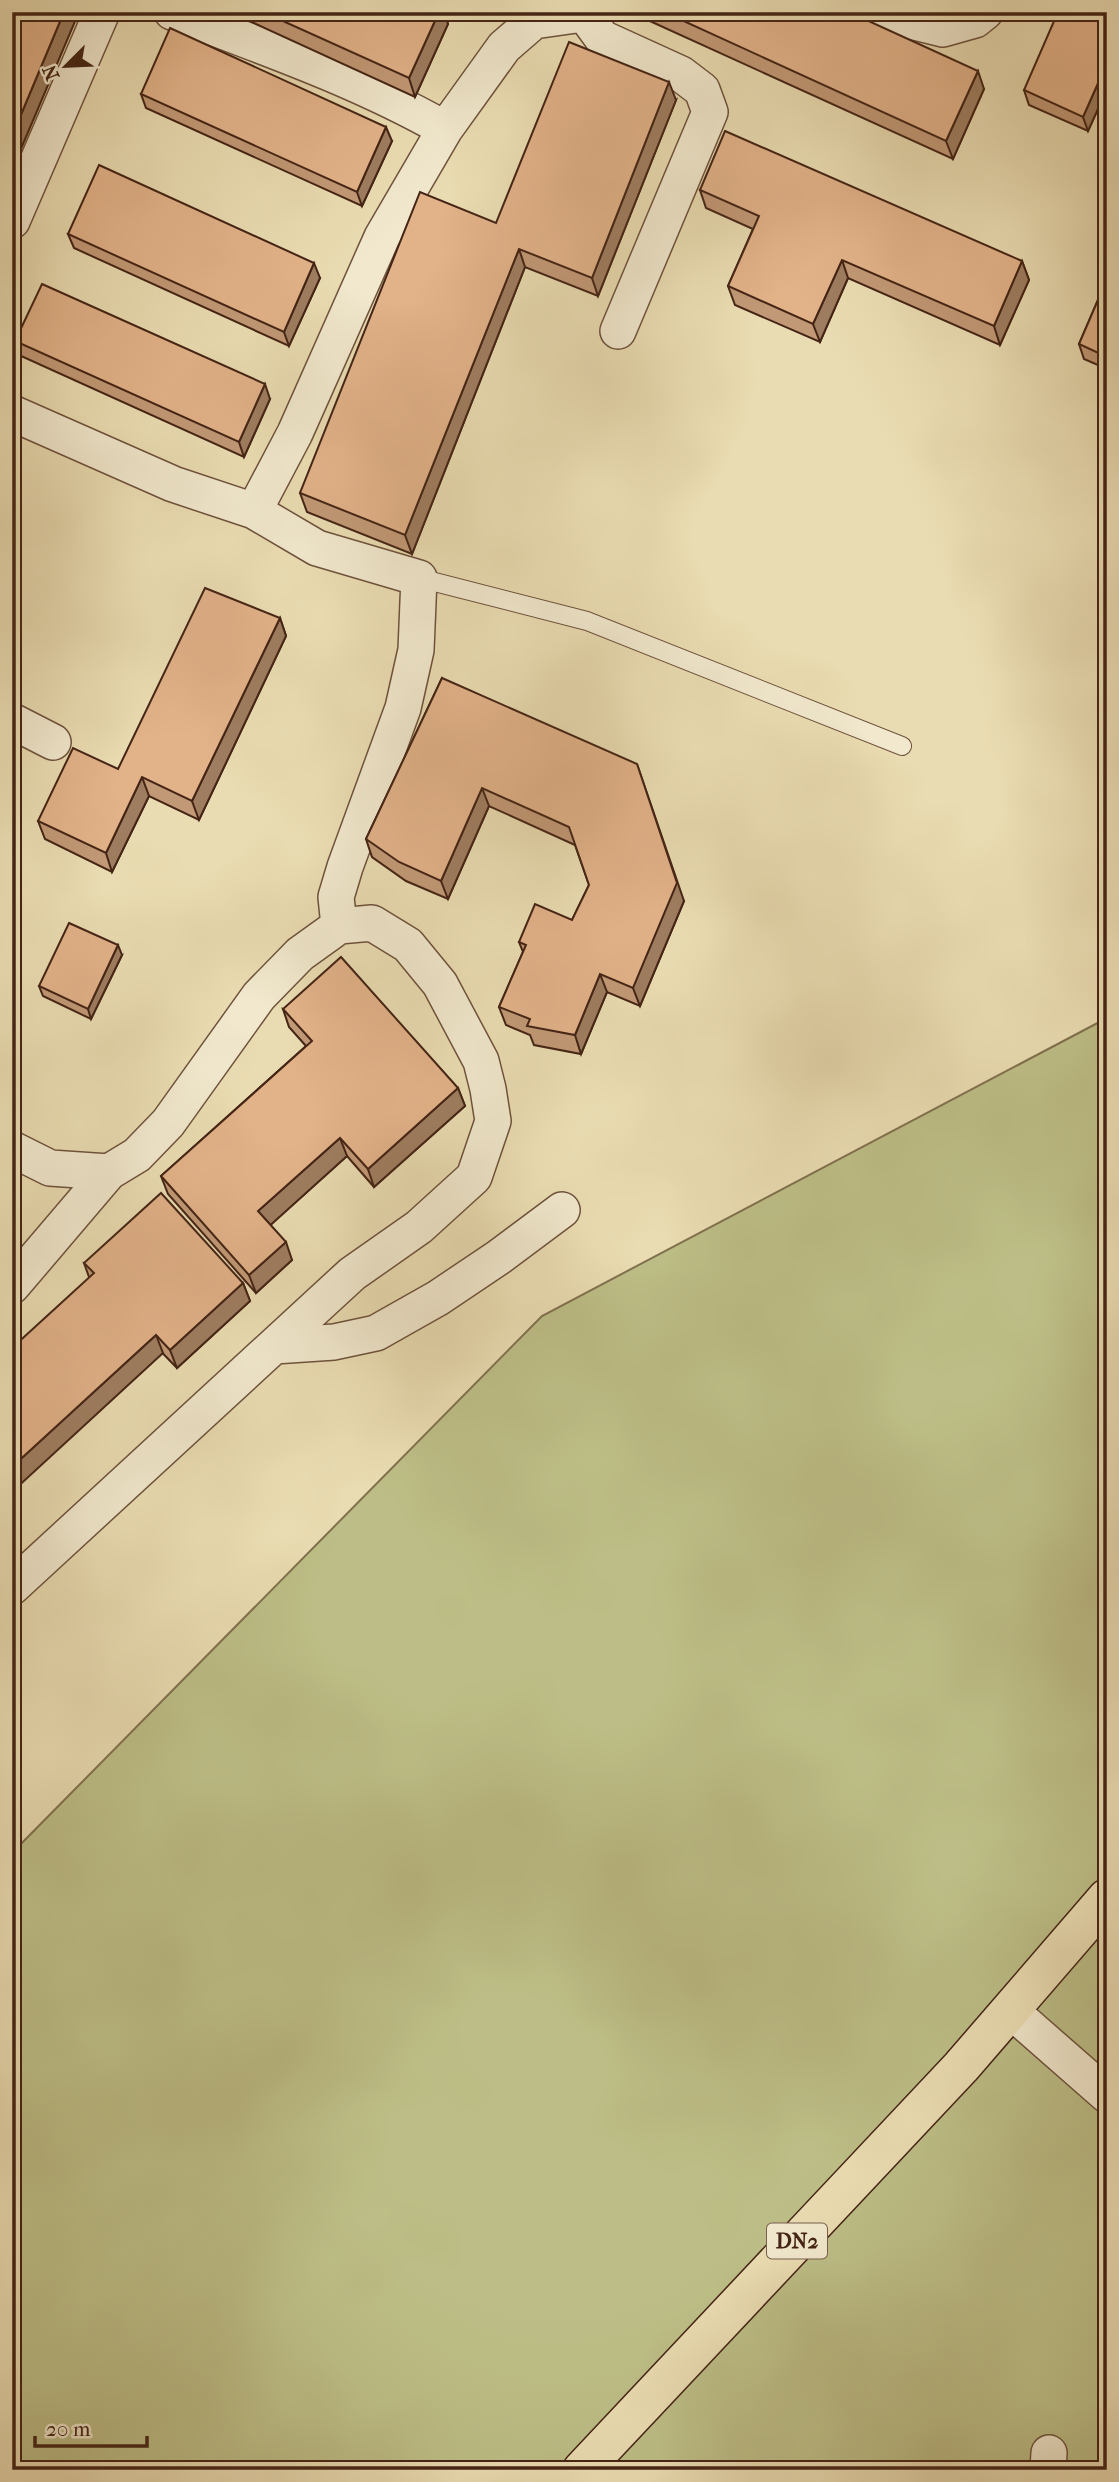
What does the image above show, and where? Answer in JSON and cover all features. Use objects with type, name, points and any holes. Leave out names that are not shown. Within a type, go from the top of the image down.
[{"type":"main road","name":"DN2","points":[[582,2470],[961,2067],[1107,1898]]},
{"type":"street","points":[[12,221],[102,12]]},
{"type":"street","points":[[172,12],[324,72],[414,111],[445,129]]},
{"type":"street","points":[[874,12],[943,29],[975,20],[985,12]]},
{"type":"street","points":[[254,511],[295,433],[382,237],[445,129],[504,47],[534,21],[583,13],[602,38],[681,74],[702,90],[710,112],[618,331]]},
{"type":"street","points":[[12,413],[173,484],[254,511],[317,548],[419,578],[414,662],[403,708],[336,897],[339,926]]},
{"type":"street","points":[[12,721],[53,742]]},
{"type":"street","points":[[12,1286],[109,1172],[137,1155],[167,1123],[259,996],[300,954],[339,926],[372,923],[408,945],[440,984],[481,1061],[488,1089],[493,1121],[474,1177],[419,1227],[352,1274],[12,1587]]},
{"type":"street","points":[[12,1149],[50,1168],[109,1172]]},
{"type":"street","points":[[274,1346],[334,1342],[376,1333],[438,1298],[562,1210]]},
{"type":"street","points":[[1010,2010],[1107,2095]]},
{"type":"lane","points":[[419,578],[587,621],[902,746]]},
{"type":"green space","points":[[1107,1018],[1107,2470],[12,2470],[12,1853],[542,1316]]},
{"type":"building","points":[[12,12],[64,12],[12,136]]},
{"type":"building","points":[[263,12],[439,12],[409,78]]},
{"type":"building","points":[[664,12],[849,12],[978,71],[946,141]]},
{"type":"building","points":[[1058,12],[1107,12],[1107,63],[1083,117],[1024,90]]},
{"type":"building","points":[[170,28],[386,127],[357,192],[141,94]]},
{"type":"building","points":[[569,42],[669,82],[592,278],[519,249],[405,535],[300,493],[420,192],[496,223]]},
{"type":"building","points":[[725,131],[1022,261],[994,326],[842,260],[813,324],[728,286],[759,216],[700,190]]},
{"type":"building","points":[[99,165],[314,263],[284,332],[68,234]]},
{"type":"building","points":[[1107,279],[1107,357],[1079,344]]},
{"type":"building","points":[[42,284],[265,384],[239,442],[15,341]]},
{"type":"building","points":[[205,588],[280,618],[192,801],[142,777],[106,853],[38,821],[73,748],[118,769]]},
{"type":"building","points":[[442,678],[637,764],[677,883],[633,988],[600,974],[575,1035],[527,1026],[530,1019],[499,1007],[526,945],[519,942],[535,904],[572,920],[589,885],[569,827],[482,788],[441,881],[399,862],[366,839]]},
{"type":"building","points":[[69,923],[118,945],[88,1009],[39,986]]},
{"type":"building","points":[[341,957],[458,1088],[368,1169],[340,1138],[258,1211],[286,1242],[249,1275],[161,1176],[312,1041],[283,1009]]},
{"type":"building","points":[[161,1193],[243,1283],[170,1350],[156,1335],[12,1467],[12,1348],[94,1273],[84,1263]]}]
